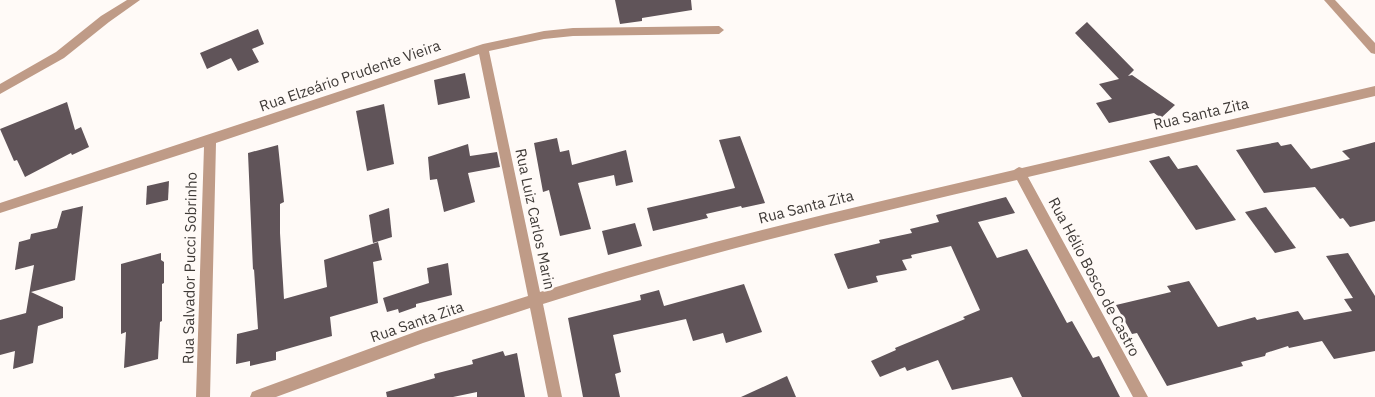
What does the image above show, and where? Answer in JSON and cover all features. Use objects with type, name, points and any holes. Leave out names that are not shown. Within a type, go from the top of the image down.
[{"type":"street","points":[[0,89],[60,55],[105,19],[135,0]]},
{"type":"street","points":[[1328,0],[1375,50]]},
{"type":"street","name":"Rua Elzeário Prudente Vieira","points":[[0,208],[483,48],[529,37],[573,32],[719,30]]},
{"type":"street","name":"Rua Luiz Carlos Marin","points":[[483,48],[555,397]]},
{"type":"street","name":"Rua Santa Zita","points":[[257,397],[423,336],[618,274],[752,238],[1019,172],[1375,91]]},
{"type":"street","name":"Rua Salvador Pucci Sobrinho","points":[[203,397],[210,140]]},
{"type":"street","name":"Rua Hélio Bosco de Castro","points":[[1019,172],[1141,397]]},
{"type":"building","points":[[615,0],[691,0],[692,10],[642,18],[642,21],[620,24]]},
{"type":"building","points":[[1087,22],[1134,70],[1128,76],[1132,75],[1175,105],[1161,118],[1154,113],[1109,123],[1096,103],[1112,99],[1099,84],[1119,79],[1075,33]]},
{"type":"building","points":[[258,29],[264,44],[252,49],[259,62],[238,71],[231,58],[207,69],[200,53]]},
{"type":"building","points":[[465,73],[470,98],[438,105],[434,80]]},
{"type":"building","points":[[67,102],[75,130],[81,127],[89,147],[72,155],[71,153],[25,177],[17,160],[14,161],[0,129]]},
{"type":"building","points":[[384,104],[394,164],[367,171],[356,111]]},
{"type":"building","points":[[740,136],[765,203],[706,214],[708,218],[653,231],[647,208],[735,188],[719,140]]},
{"type":"building","points":[[557,138],[560,152],[569,150],[572,165],[626,150],[633,182],[616,186],[614,175],[578,183],[591,229],[560,236],[549,190],[543,192],[534,143]]},
{"type":"building","points":[[1278,142],[1281,146],[1291,144],[1311,169],[1350,159],[1342,151],[1375,142],[1375,221],[1350,227],[1343,218],[1340,219],[1315,187],[1264,193],[1236,150]]},
{"type":"building","points":[[468,144],[470,156],[497,152],[500,167],[468,173],[475,202],[444,212],[437,179],[430,180],[428,157]]},
{"type":"building","points":[[278,145],[284,202],[280,204],[280,233],[284,299],[327,287],[324,260],[378,242],[382,260],[373,262],[378,303],[330,317],[332,336],[276,352],[276,360],[250,366],[250,361],[236,364],[237,334],[258,329],[253,270],[248,153]]},
{"type":"building","points":[[1169,156],[1178,169],[1197,165],[1236,220],[1196,230],[1149,161]]},
{"type":"building","points":[[169,181],[168,200],[146,205],[147,186]]},
{"type":"building","points":[[1006,197],[1015,213],[978,222],[997,258],[1027,249],[1067,323],[1072,321],[1093,358],[1099,356],[1120,397],[1022,397],[1012,377],[952,390],[938,360],[907,371],[905,367],[880,377],[871,361],[896,350],[895,348],[965,319],[963,317],[980,310],[951,246],[911,255],[912,258],[902,260],[907,270],[876,276],[878,282],[848,289],[834,254],[880,243],[879,240],[912,233],[910,229],[939,222],[936,215]]},
{"type":"building","points":[[83,206],[75,280],[31,292],[63,307],[63,318],[38,326],[33,363],[13,369],[15,351],[0,355],[0,320],[26,313],[34,265],[15,270],[19,242],[30,239],[31,234],[57,228],[62,211]]},
{"type":"building","points":[[1266,207],[1296,248],[1275,253],[1245,212]]},
{"type":"building","points":[[389,208],[392,237],[373,243],[369,215]]},
{"type":"building","points":[[635,223],[642,246],[608,255],[602,231]]},
{"type":"building","points":[[161,253],[161,260],[164,262],[164,283],[162,284],[162,321],[160,322],[158,359],[124,368],[126,332],[121,334],[121,264]]},
{"type":"building","points":[[1348,253],[1375,296],[1375,351],[1334,359],[1322,341],[1289,348],[1288,346],[1266,353],[1265,356],[1241,362],[1243,366],[1167,386],[1137,333],[1132,334],[1116,305],[1171,292],[1167,286],[1189,281],[1218,327],[1255,317],[1257,320],[1298,311],[1304,320],[1352,311],[1344,299],[1353,298],[1326,256]]},
{"type":"building","points":[[448,263],[452,295],[416,304],[416,307],[399,313],[398,309],[387,312],[383,298],[429,283],[427,268]]},
{"type":"building","points":[[744,284],[762,332],[726,343],[723,333],[693,341],[686,319],[613,335],[621,372],[615,374],[620,397],[583,397],[568,318],[641,300],[640,295],[659,290],[664,306]]},
{"type":"building","points":[[503,351],[505,356],[517,353],[525,397],[477,397],[477,392],[453,397],[387,397],[386,392],[435,378],[434,374],[473,364],[472,360]]},
{"type":"building","points":[[787,376],[796,397],[741,397]]}]
